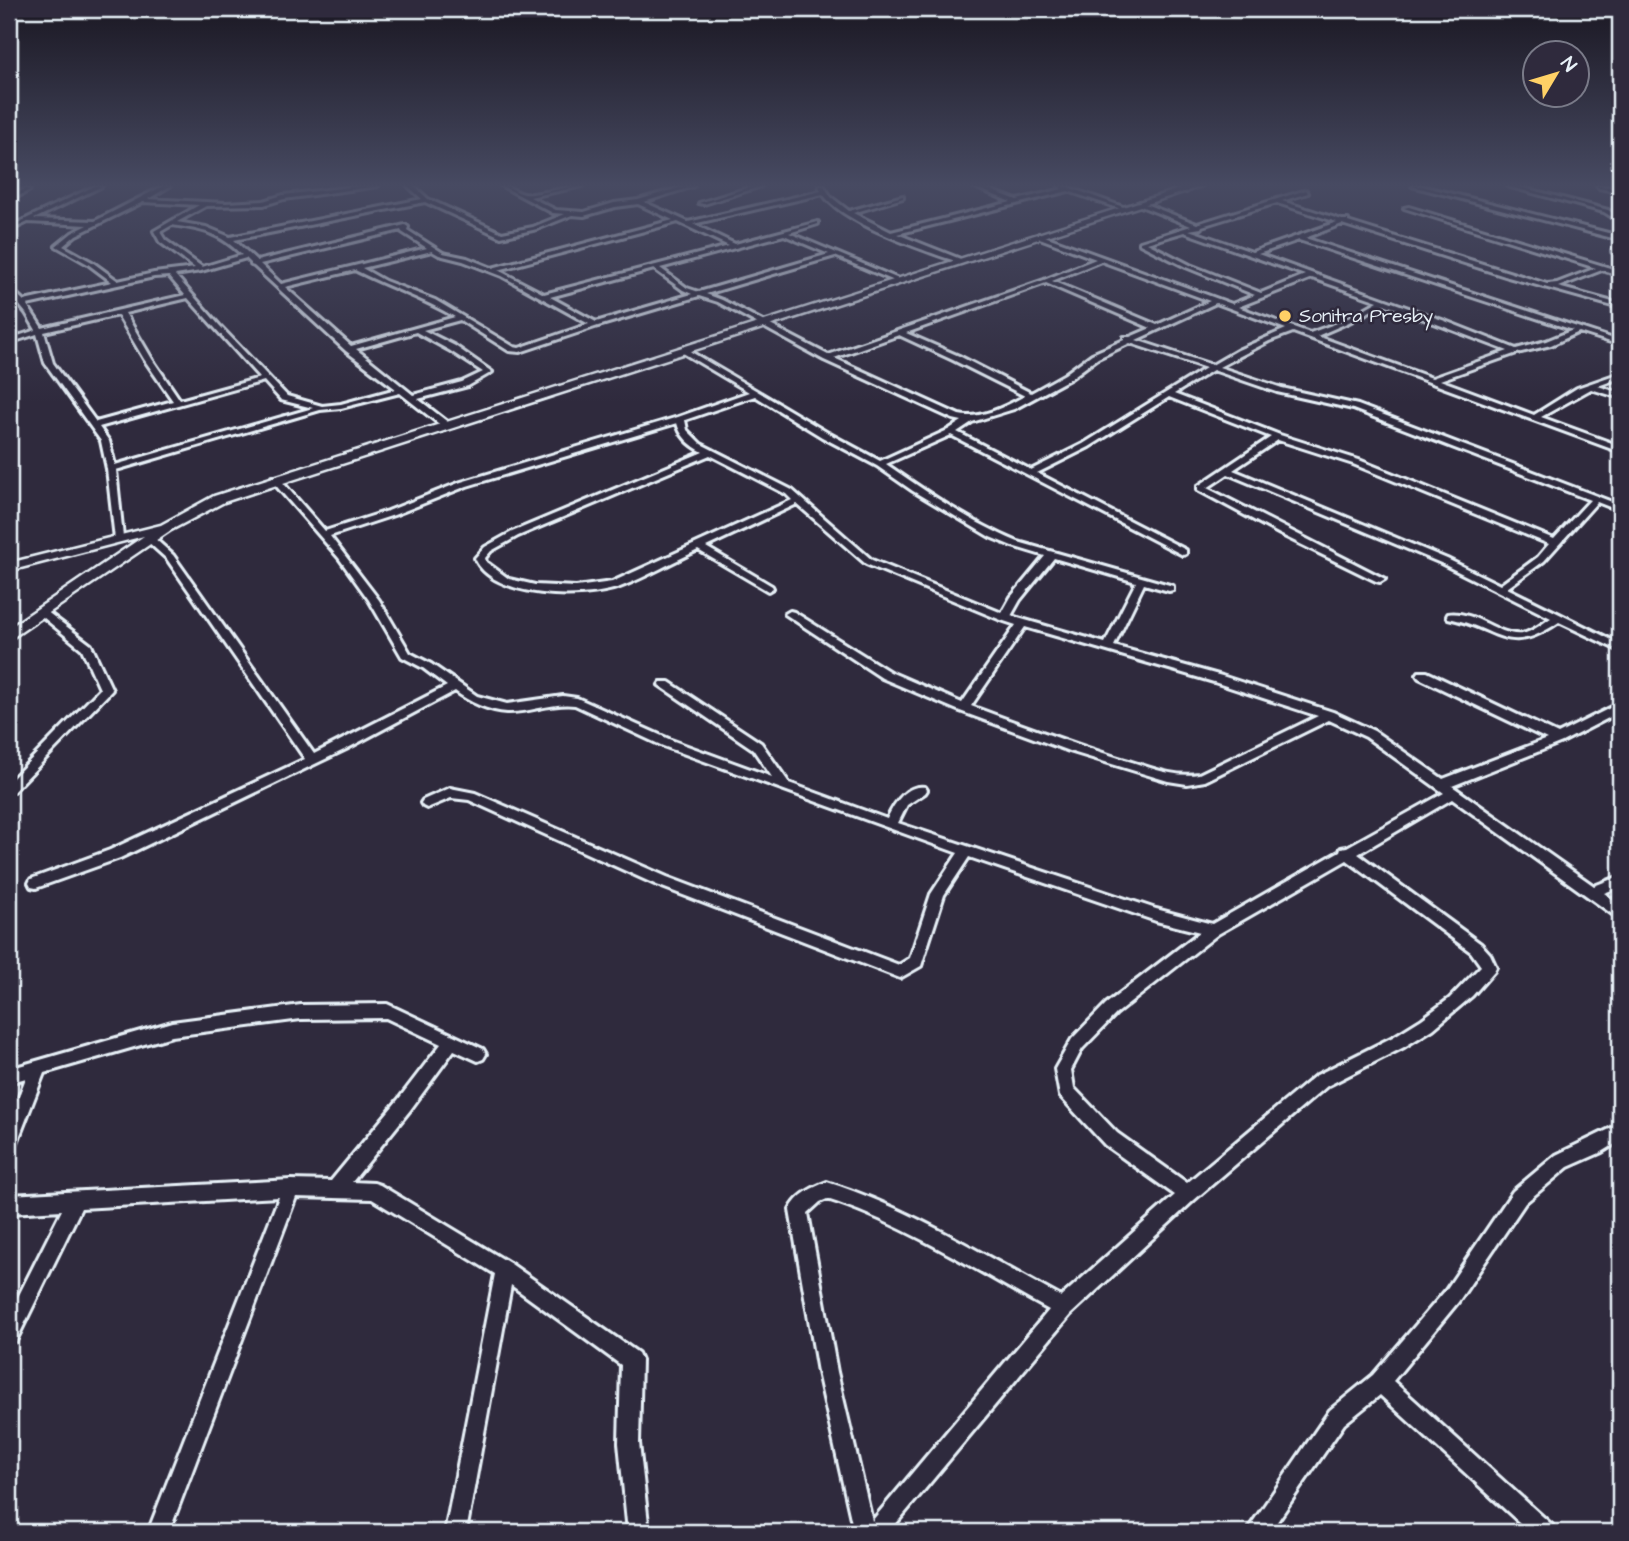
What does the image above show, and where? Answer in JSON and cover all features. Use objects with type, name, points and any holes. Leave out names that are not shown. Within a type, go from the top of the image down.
[{"type":"street","points":[[81,258],[117,283]]},
{"type":"street","points":[[186,258],[201,269]]},
{"type":"street","points":[[25,303],[154,275],[172,276],[239,258]]},
{"type":"street","points":[[247,258],[349,349],[446,425]]},
{"type":"street","points":[[253,264],[278,258]]},
{"type":"street","points":[[281,286],[394,258]]},
{"type":"street","points":[[460,258],[492,270],[545,296],[594,324]]},
{"type":"street","points":[[492,270],[537,258]]},
{"type":"street","points":[[545,296],[692,258]]},
{"type":"street","points":[[355,267],[383,282],[433,301],[516,350],[526,349],[594,324],[823,258]]},
{"type":"street","points":[[845,258],[899,281]]},
{"type":"street","points":[[953,258],[961,261]]},
{"type":"street","points":[[9,635],[166,527],[219,499],[971,258]]},
{"type":"street","points":[[1098,258],[1620,449]]},
{"type":"street","points":[[1171,258],[1261,295]]},
{"type":"street","points":[[1259,258],[1384,301],[1515,351]]},
{"type":"street","points":[[1360,258],[1620,343]]},
{"type":"street","points":[[1459,258],[1539,284],[1620,306]]},
{"type":"street","points":[[1568,258],[1620,273]]},
{"type":"street","points":[[827,358],[1101,259]]},
{"type":"street","points":[[656,268],[670,281],[703,294],[827,358],[956,417],[969,420]]},
{"type":"street","points":[[1539,284],[1558,285],[1601,268]]},
{"type":"street","points":[[172,276],[284,398],[322,408]]},
{"type":"street","points":[[1231,307],[1310,276]]},
{"type":"street","points":[[1046,281],[1155,327]]},
{"type":"street","points":[[1558,285],[1565,291]]},
{"type":"street","points":[[9,289],[25,303],[48,347],[48,363],[96,425],[104,442],[111,470],[118,537]]},
{"type":"street","points":[[9,341],[39,331],[189,296]]},
{"type":"street","points":[[880,464],[951,432],[969,420],[1011,407],[1069,376],[1095,356],[1127,339],[1215,301]]},
{"type":"street","points":[[1312,335],[1345,322],[1384,301]]},
{"type":"street","points":[[121,313],[149,356],[151,367],[178,402]]},
{"type":"street","points":[[349,349],[460,318]]},
{"type":"street","points":[[1031,473],[1091,443],[1211,368],[1252,346],[1293,329]]},
{"type":"street","points":[[412,398],[473,381],[488,372],[452,348],[417,330]]},
{"type":"street","points":[[1433,380],[1515,351],[1548,343],[1578,330]]},
{"type":"street","points":[[900,333],[1030,396]]},
{"type":"street","points":[[1127,339],[1280,390],[1343,403],[1620,508]]},
{"type":"street","points":[[686,351],[880,464],[993,536],[1169,588]]},
{"type":"street","points":[[1536,417],[1591,386],[1620,375]]},
{"type":"street","points":[[96,425],[264,379]]},
{"type":"street","points":[[1591,386],[1620,396]]},
{"type":"street","points":[[111,470],[322,408],[341,406],[401,390]]},
{"type":"street","points":[[326,534],[391,513],[427,496],[681,419],[755,393]]},
{"type":"street","points":[[1168,394],[1277,437],[1356,462],[1555,543]]},
{"type":"street","points":[[681,419],[683,431],[708,453],[773,482],[799,500],[825,526],[869,562],[1021,624],[1206,675],[1329,715],[1370,734],[1620,912]]},
{"type":"street","points":[[951,432],[1183,552]]},
{"type":"street","points":[[1277,437],[1201,488],[1380,579]]},
{"type":"street","points":[[708,453],[531,527],[488,549],[480,558],[482,563],[508,583],[571,591],[593,590],[615,585],[799,500]]},
{"type":"street","points":[[1228,471],[1378,533],[1620,648]]},
{"type":"street","points":[[275,479],[326,534],[374,600],[406,656],[427,666],[473,699],[507,708],[553,701],[577,702],[667,743],[890,825],[1156,915],[1213,930]]},
{"type":"street","points":[[1500,589],[1541,559],[1595,499]]},
{"type":"street","points":[[9,567],[118,537],[166,527]]},
{"type":"street","points":[[150,539],[170,557],[312,760]]},
{"type":"street","points":[[700,547],[768,588]]},
{"type":"street","points":[[1005,618],[1015,599],[1051,555]]},
{"type":"street","points":[[1108,648],[1141,581]]},
{"type":"street","points":[[9,789],[106,690],[87,647],[42,611]]},
{"type":"street","points":[[790,614],[886,675],[964,708],[1073,748],[1187,780],[1201,778],[1329,715]]},
{"type":"street","points":[[1452,616],[1471,618],[1521,638],[1558,618]]},
{"type":"street","points":[[964,708],[1021,624]]},
{"type":"street","points":[[1423,675],[1558,738]]},
{"type":"street","points":[[665,685],[757,746],[783,784]]},
{"type":"street","points":[[36,883],[116,854],[312,760],[456,686]]},
{"type":"street","points":[[1188,1194],[1111,1139],[1066,1091],[1063,1069],[1077,1044],[1111,1009],[1213,930],[1447,789],[1620,708]]},
{"type":"street","points":[[890,825],[902,802],[921,790]]},
{"type":"street","points":[[427,803],[450,793],[471,796],[662,881],[900,972],[916,962],[938,894],[966,851]]},
{"type":"street","points":[[876,1532],[1063,1308],[1188,1194],[1321,1081],[1343,1067],[1383,1050],[1423,1028],[1442,1014],[1489,967],[1486,958],[1476,948],[1346,852]]},
{"type":"street","points":[[1593,892],[1620,881]]},
{"type":"street","points":[[9,1076],[172,1029],[301,1012],[387,1011],[478,1054]]},
{"type":"street","points":[[335,1190],[451,1042]]},
{"type":"street","points":[[9,1142],[39,1066]]},
{"type":"street","points":[[1258,1532],[1337,1416],[1380,1382],[1452,1296],[1519,1197],[1562,1161],[1620,1132]]},
{"type":"street","points":[[159,1532],[291,1188]]},
{"type":"street","points":[[9,1204],[291,1188],[374,1191],[505,1270],[631,1360],[629,1443],[639,1532]]},
{"type":"street","points":[[864,1532],[835,1412],[811,1290],[799,1210],[814,1196],[827,1190],[855,1199],[899,1219],[1063,1308]]},
{"type":"street","points":[[9,1334],[76,1201]]},
{"type":"street","points":[[455,1532],[505,1270]]},
{"type":"street","points":[[1380,1382],[1545,1532]]},
{"type":"place","name":"Sonitra Presby","points":[[1285,316]]}]
